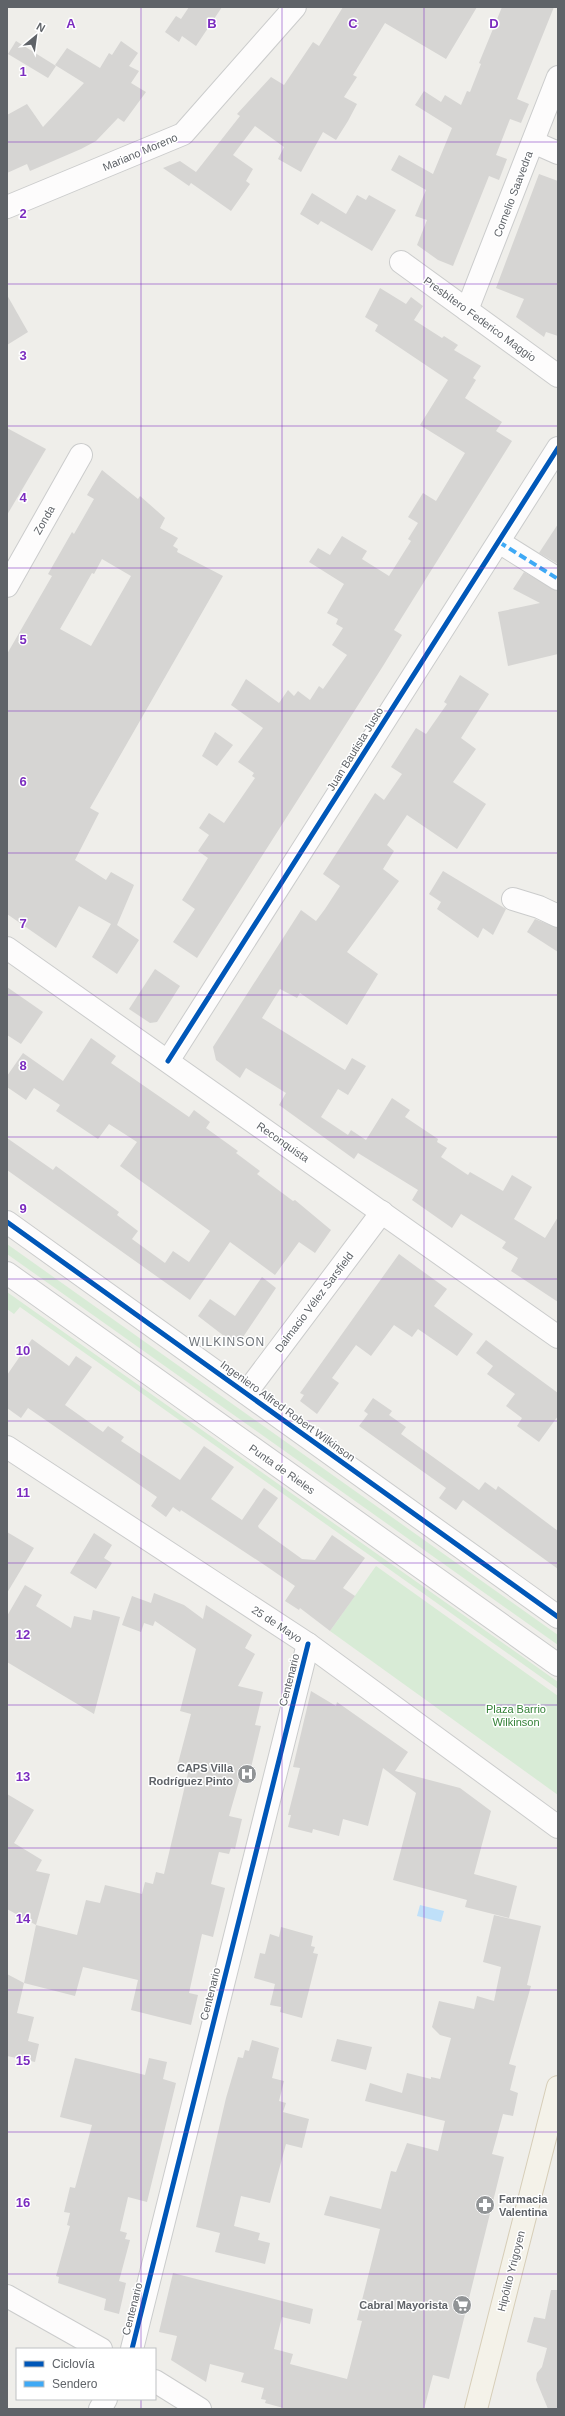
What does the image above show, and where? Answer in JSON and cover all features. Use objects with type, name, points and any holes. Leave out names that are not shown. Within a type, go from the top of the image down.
[{"type":"main road","name":"Hipólito Yrigoyen","points":[[476,2409],[558,2087]]},
{"type":"street","name":"Mariano Moreno","points":[[7,207],[183,134],[295,7]]},
{"type":"street","name":"Cornelio Saavedra","points":[[467,310],[558,77]]},
{"type":"street","points":[[533,142],[558,153]]},
{"type":"street","name":"Presbítero Federico Maggio","points":[[402,262],[558,376]]},
{"type":"street","name":"Juan Bautista Justo","points":[[168,1061],[558,448]]},
{"type":"street","name":"Zonda","points":[[7,586],[81,455]]},
{"type":"street","points":[[499,542],[558,579]]},
{"type":"street","points":[[513,898],[539,906],[558,916]]},
{"type":"street","name":"Reconquista","points":[[7,948],[558,1337]]},
{"type":"street","name":"Dalmacio Vélez Sarsfield","points":[[246,1393],[382,1212]]},
{"type":"street","name":"Ingeniero Alfred Robert Wilkinson","points":[[7,1222],[558,1618]]},
{"type":"street","name":"Punta de Rieles","points":[[7,1273],[558,1665]]},
{"type":"street","name":"25 de Mayo","points":[[7,1448],[308,1644],[558,1827]]},
{"type":"street","name":"Centenario","points":[[132,2348],[308,1644]]},
{"type":"street","points":[[7,2296],[99,2348]]},
{"type":"street","points":[[156,2382],[200,2409]]},
{"type":"street","points":[[100,2409],[105,2400]]},
{"type":"green space","points":[[7,1244],[558,1635],[558,1645],[7,1254]]},
{"type":"green space","points":[[7,1292],[558,1682],[558,1689],[20,1307],[14,1314],[7,1309]]},
{"type":"green space","name":"Plaza Barrio Wilkinson","points":[[376,1566],[558,1696],[558,1795],[330,1631]]},
{"type":"water","points":[[420,1905],[444,1911],[441,1922],[417,1916]]},
{"type":"building","points":[[189,7],[222,7],[196,46],[182,36],[179,42],[165,32],[176,16],[181,19]]},
{"type":"building","points":[[343,7],[477,7],[446,59],[385,23],[353,75],[357,77],[344,97],[357,104],[348,121],[336,140],[323,132],[301,172],[278,159],[284,147],[255,126],[233,155],[253,169],[246,181],[250,184],[231,211],[191,183],[189,186],[163,168],[180,161],[196,172],[240,116],[237,114],[271,77],[284,85],[313,42],[319,46]]},
{"type":"building","points":[[502,7],[554,7],[517,99],[529,104],[521,123],[510,119],[496,155],[507,159],[499,180],[489,176],[453,266],[438,260],[417,245],[427,220],[415,216],[426,190],[391,170],[399,155],[433,174],[452,128],[415,105],[424,91],[441,102],[445,95],[461,105],[467,91],[470,92],[481,64],[479,63]]},
{"type":"building","points":[[16,41],[56,66],[48,78],[8,54]]},
{"type":"building","points":[[121,41],[138,53],[129,66],[139,71],[131,83],[146,92],[124,122],[118,118],[96,141],[81,149],[30,171],[27,164],[7,173],[7,115],[27,104],[43,127],[84,83],[55,65],[67,48],[100,68],[109,53],[112,55]]},
{"type":"building","points":[[539,174],[558,181],[558,336],[546,332],[544,337],[516,317],[524,299],[496,288]]},
{"type":"building","points":[[312,193],[346,214],[357,195],[366,200],[369,195],[396,210],[372,251],[321,221],[318,225],[300,214]]},
{"type":"building","points":[[380,288],[406,304],[411,297],[423,306],[414,320],[442,338],[444,336],[458,345],[454,350],[481,366],[473,378],[476,380],[465,398],[502,422],[496,431],[512,441],[394,630],[402,635],[197,958],[173,942],[195,909],[182,900],[208,858],[198,851],[209,835],[199,828],[209,813],[224,823],[255,778],[252,776],[254,773],[238,762],[263,728],[231,705],[246,679],[279,703],[288,690],[294,696],[298,691],[310,700],[319,686],[323,689],[347,655],[332,645],[343,628],[336,624],[338,619],[327,613],[344,584],[309,562],[318,548],[330,555],[342,536],[367,551],[362,559],[389,576],[411,541],[408,539],[418,523],[408,517],[423,493],[436,501],[465,453],[420,425],[448,380],[375,331],[378,325],[365,317]]},
{"type":"building","points":[[7,295],[28,332],[7,345]]},
{"type":"building","points":[[7,428],[46,449],[7,515]]},
{"type":"building","points":[[102,470],[138,499],[140,496],[165,518],[160,528],[178,538],[173,546],[178,549],[177,552],[223,576],[90,808],[99,813],[75,860],[106,880],[111,872],[134,885],[117,925],[139,940],[117,974],[92,957],[111,924],[79,906],[56,948],[7,914],[7,654],[52,576],[48,574],[72,532],[74,534],[94,499],[87,495]],"holes":[[[102,559],[131,576],[91,646],[60,629],[92,573],[94,574]]]},
{"type":"building","points":[[558,524],[558,564],[539,553]]},
{"type":"building","points":[[524,572],[558,591],[558,654],[508,666],[498,612],[540,603],[513,589]]},
{"type":"building","points":[[460,675],[489,694],[461,738],[476,749],[453,782],[486,804],[457,849],[407,815],[387,845],[394,851],[383,869],[399,881],[347,952],[378,974],[347,1025],[300,993],[297,998],[280,989],[262,1018],[345,1070],[352,1058],[366,1066],[348,1095],[338,1089],[321,1117],[348,1135],[351,1130],[366,1140],[392,1098],[410,1110],[405,1117],[438,1139],[437,1142],[447,1148],[441,1157],[468,1175],[470,1172],[503,1191],[512,1175],[532,1187],[514,1219],[545,1238],[558,1217],[558,1302],[511,1271],[518,1258],[502,1248],[506,1242],[461,1214],[452,1228],[412,1200],[418,1190],[358,1153],[354,1159],[279,1105],[286,1093],[246,1068],[240,1078],[216,1060],[213,1047],[301,910],[316,921],[325,909],[340,886],[323,874],[375,793],[384,800],[402,774],[391,767],[416,728],[426,734],[447,704],[444,702]]},
{"type":"building","points":[[215,732],[233,745],[217,766],[202,756]]},
{"type":"building","points":[[443,871],[506,909],[493,935],[483,928],[478,938],[437,909],[441,902],[429,894]]},
{"type":"building","points":[[535,919],[558,928],[558,952],[527,932]]},
{"type":"building","points":[[155,969],[180,986],[157,1022],[150,1023],[129,1009]]},
{"type":"building","points":[[7,987],[43,1012],[21,1044],[7,1035]]},
{"type":"building","points":[[91,1038],[116,1056],[111,1063],[189,1117],[194,1110],[210,1122],[206,1128],[238,1151],[236,1153],[260,1171],[257,1174],[293,1201],[295,1200],[331,1230],[315,1253],[299,1242],[275,1275],[230,1242],[190,1300],[7,1170],[7,1138],[53,1170],[56,1166],[119,1212],[117,1215],[138,1231],[132,1239],[165,1263],[173,1251],[189,1262],[210,1231],[120,1166],[137,1142],[109,1124],[98,1139],[56,1111],[60,1105],[34,1088],[26,1100],[7,1087],[7,1076],[23,1053],[63,1081]]},
{"type":"building","points":[[399,1254],[447,1289],[434,1306],[473,1334],[457,1356],[418,1329],[412,1337],[394,1325],[371,1356],[356,1345],[332,1378],[339,1383],[317,1414],[300,1401],[304,1395],[300,1393]]},
{"type":"building","points":[[262,1277],[276,1288],[237,1346],[198,1316],[210,1299],[235,1316]]},
{"type":"building","points":[[32,1339],[69,1366],[76,1356],[92,1367],[65,1405],[103,1432],[108,1426],[124,1437],[121,1441],[180,1480],[204,1446],[234,1467],[211,1499],[242,1520],[264,1488],[278,1498],[258,1526],[259,1528],[302,1559],[315,1560],[332,1535],[365,1558],[343,1588],[355,1596],[330,1631],[300,1608],[299,1610],[285,1601],[295,1586],[181,1510],[180,1512],[173,1507],[166,1517],[151,1506],[157,1497],[28,1408],[21,1418],[7,1408],[7,1375]]},
{"type":"building","points":[[486,1340],[558,1393],[558,1416],[539,1442],[517,1426],[522,1418],[506,1406],[515,1394],[487,1374],[493,1366],[476,1353]]},
{"type":"building","points":[[373,1398],[392,1411],[389,1415],[406,1427],[401,1434],[479,1490],[485,1482],[496,1490],[498,1486],[558,1531],[558,1569],[463,1500],[456,1510],[439,1498],[446,1488],[359,1426],[368,1414],[364,1411]]},
{"type":"building","points":[[7,1532],[34,1548],[7,1593]]},
{"type":"building","points":[[94,1533],[112,1545],[104,1558],[112,1563],[96,1589],[70,1573]]},
{"type":"building","points":[[25,1585],[42,1595],[36,1606],[71,1628],[74,1616],[91,1620],[93,1610],[120,1617],[94,1714],[7,1662],[7,1616]]},
{"type":"building","points":[[154,1593],[184,1605],[203,1619],[206,1605],[252,1635],[245,1648],[255,1654],[238,1686],[263,1692],[255,1725],[261,1726],[248,1780],[240,1778],[229,1816],[242,1819],[235,1849],[231,1848],[229,1854],[219,1852],[211,1884],[225,1888],[213,1937],[202,1934],[189,1993],[198,1995],[191,2025],[131,2010],[138,1980],[83,1967],[75,1996],[24,1983],[36,1925],[77,1935],[86,1900],[100,1903],[105,1885],[142,1894],[145,1882],[153,1884],[156,1872],[164,1874],[188,1773],[176,1771],[191,1714],[180,1711],[196,1649],[155,1621],[153,1626],[144,1623],[141,1632],[122,1625],[132,1596],[151,1603]]},
{"type":"building","points":[[311,1691],[336,1706],[337,1702],[408,1752],[395,1771],[460,1788],[491,1811],[474,1874],[517,1886],[509,1918],[465,1907],[467,1900],[393,1880],[416,1793],[383,1768],[368,1826],[343,1819],[339,1836],[313,1829],[312,1833],[288,1827],[291,1815],[288,1815],[300,1768],[293,1767]]},
{"type":"building","points":[[7,1794],[34,1810],[14,1843],[42,1860],[36,1871],[50,1874],[36,1925],[7,1909]]},
{"type":"building","points":[[494,1915],[541,1926],[527,1985],[531,1986],[509,2064],[516,2066],[510,2090],[518,2093],[513,2116],[503,2114],[492,2154],[504,2157],[449,2379],[433,2375],[424,2409],[287,2409],[265,2403],[266,2400],[261,2399],[264,2388],[241,2382],[244,2373],[210,2364],[206,2382],[171,2360],[177,2336],[159,2332],[173,2273],[313,2309],[310,2324],[282,2317],[274,2349],[293,2354],[290,2364],[347,2379],[362,2321],[357,2320],[380,2229],[324,2215],[330,2196],[381,2209],[391,2171],[396,2172],[407,2143],[438,2151],[445,2121],[365,2101],[370,2083],[402,2093],[407,2073],[431,2079],[431,2077],[440,2079],[451,2038],[440,2035],[432,2027],[439,2001],[474,2009],[477,1996],[494,2001],[501,1967],[483,1962]]},
{"type":"building","points":[[281,1927],[313,1936],[311,1946],[315,1947],[313,1953],[318,1954],[302,2018],[280,2012],[281,2007],[270,2005],[275,1984],[254,1978],[260,1953],[265,1954],[270,1934],[279,1937]]},
{"type":"building","points":[[7,1974],[24,1983],[17,2013],[34,2017],[28,2041],[39,2044],[35,2062],[7,2056]]},
{"type":"building","points":[[337,2039],[372,2047],[366,2070],[331,2061]]},
{"type":"building","points":[[252,2040],[279,2048],[272,2078],[284,2081],[279,2101],[286,2103],[283,2112],[309,2119],[302,2148],[286,2144],[270,2203],[241,2196],[234,2226],[260,2233],[258,2240],[270,2243],[265,2264],[215,2252],[220,2233],[196,2227],[226,2098],[238,2057],[243,2058],[245,2050],[249,2051]]},
{"type":"building","points":[[75,2058],[145,2075],[149,2058],[167,2062],[163,2079],[176,2083],[147,2202],[128,2197],[120,2231],[127,2233],[125,2239],[130,2240],[119,2281],[126,2283],[119,2314],[104,2310],[106,2299],[58,2283],[59,2277],[56,2276],[70,2226],[67,2225],[70,2213],[64,2212],[70,2187],[75,2188],[92,2125],[60,2117]]},
{"type":"building","points":[[551,2290],[558,2290],[558,2409],[548,2409],[536,2380],[537,2373],[542,2367],[547,2348],[527,2342],[534,2317],[545,2319]]},
{"type":"marked path","points":[[499,542],[558,579]]},
{"type":"cycle path","points":[[168,1061],[558,448]]},
{"type":"cycle path","points":[[7,1222],[558,1617]]},
{"type":"cycle path","points":[[132,2348],[308,1644]]},
{"type":"place","name":"CAPS Villa Rodríguez Pinto","points":[[247,1774]]},
{"type":"place","name":"Farmacia Valentina","points":[[485,2205]]},
{"type":"place","name":"Cabral Mayorista","points":[[462,2305]]},
{"type":"district","name":"WILKINSON","points":[[227,1342]]}]
